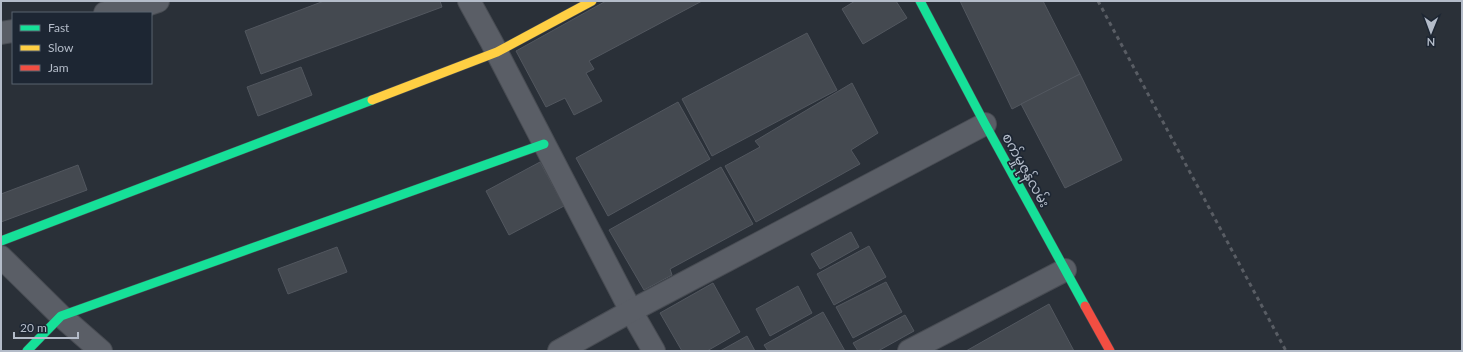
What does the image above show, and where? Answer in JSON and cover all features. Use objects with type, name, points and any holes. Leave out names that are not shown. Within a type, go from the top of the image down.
[{"type":"street","points":[[110,12],[143,6],[158,1]]},
{"type":"street","points":[[469,1],[631,311],[654,351]]},
{"type":"street","points":[[1,241],[497,52],[592,1]]},
{"type":"street","name":"စက်မှုဇုန်လမ်း","points":[[920,1],[985,124],[1110,351]]},
{"type":"street","points":[[1,33],[12,31]]},
{"type":"street","points":[[559,351],[631,311],[985,124]]},
{"type":"street","points":[[27,351],[61,316],[544,144]]},
{"type":"street","points":[[1,257],[61,316],[101,351]]},
{"type":"street","points":[[909,351],[1065,270]]},
{"type":"building","points":[[324,1],[440,1],[442,7],[261,74],[245,31]]},
{"type":"building","points":[[606,1],[702,1],[589,61],[594,69],[586,73],[602,101],[574,115],[565,98],[546,107],[516,51]]},
{"type":"building","points":[[855,1],[896,1],[907,18],[863,44],[842,9]]},
{"type":"building","points":[[960,1],[1043,1],[1080,74],[1012,109]]},
{"type":"building","points":[[807,33],[837,90],[712,156],[682,99]]},
{"type":"building","points":[[301,67],[312,95],[258,116],[247,87]]},
{"type":"building","points":[[1080,74],[1122,160],[1065,188],[1021,104]]},
{"type":"building","points":[[852,83],[878,133],[851,150],[860,164],[756,222],[725,166],[760,147],[755,141]]},
{"type":"building","points":[[678,102],[710,159],[608,216],[576,158]]},
{"type":"building","points":[[540,162],[564,206],[509,235],[486,191]]},
{"type":"building","points":[[78,165],[87,190],[1,222],[1,194]]},
{"type":"building","points":[[721,167],[753,224],[670,269],[672,275],[644,290],[609,230]]},
{"type":"building","points":[[851,232],[859,247],[820,269],[811,254]]},
{"type":"building","points":[[869,246],[886,277],[834,305],[817,274]]},
{"type":"building","points":[[337,247],[347,272],[288,294],[278,269]]},
{"type":"building","points":[[886,282],[902,312],[853,338],[836,307]]},
{"type":"building","points":[[713,283],[740,332],[707,351],[682,351],[660,313]]},
{"type":"building","points":[[798,286],[812,313],[770,336],[756,309]]},
{"type":"building","points":[[1049,304],[1074,351],[966,351]]},
{"type":"building","points":[[823,312],[845,351],[768,351],[764,345]]},
{"type":"building","points":[[905,315],[914,331],[878,351],[858,351],[853,343]]},
{"type":"building","points":[[747,336],[755,351],[720,351]]},
{"type":"railway","points":[[1098,1],[1286,351]]},
{"type":"traffic: fast","points":[[920,1],[985,124],[1085,306]]},
{"type":"traffic: fast","points":[[1,241],[372,100]]},
{"type":"traffic: fast","points":[[27,351],[61,316],[544,144]]},
{"type":"traffic: slow","points":[[372,100],[497,52],[592,1]]},
{"type":"traffic: jam","points":[[1085,306],[1110,351]]}]
